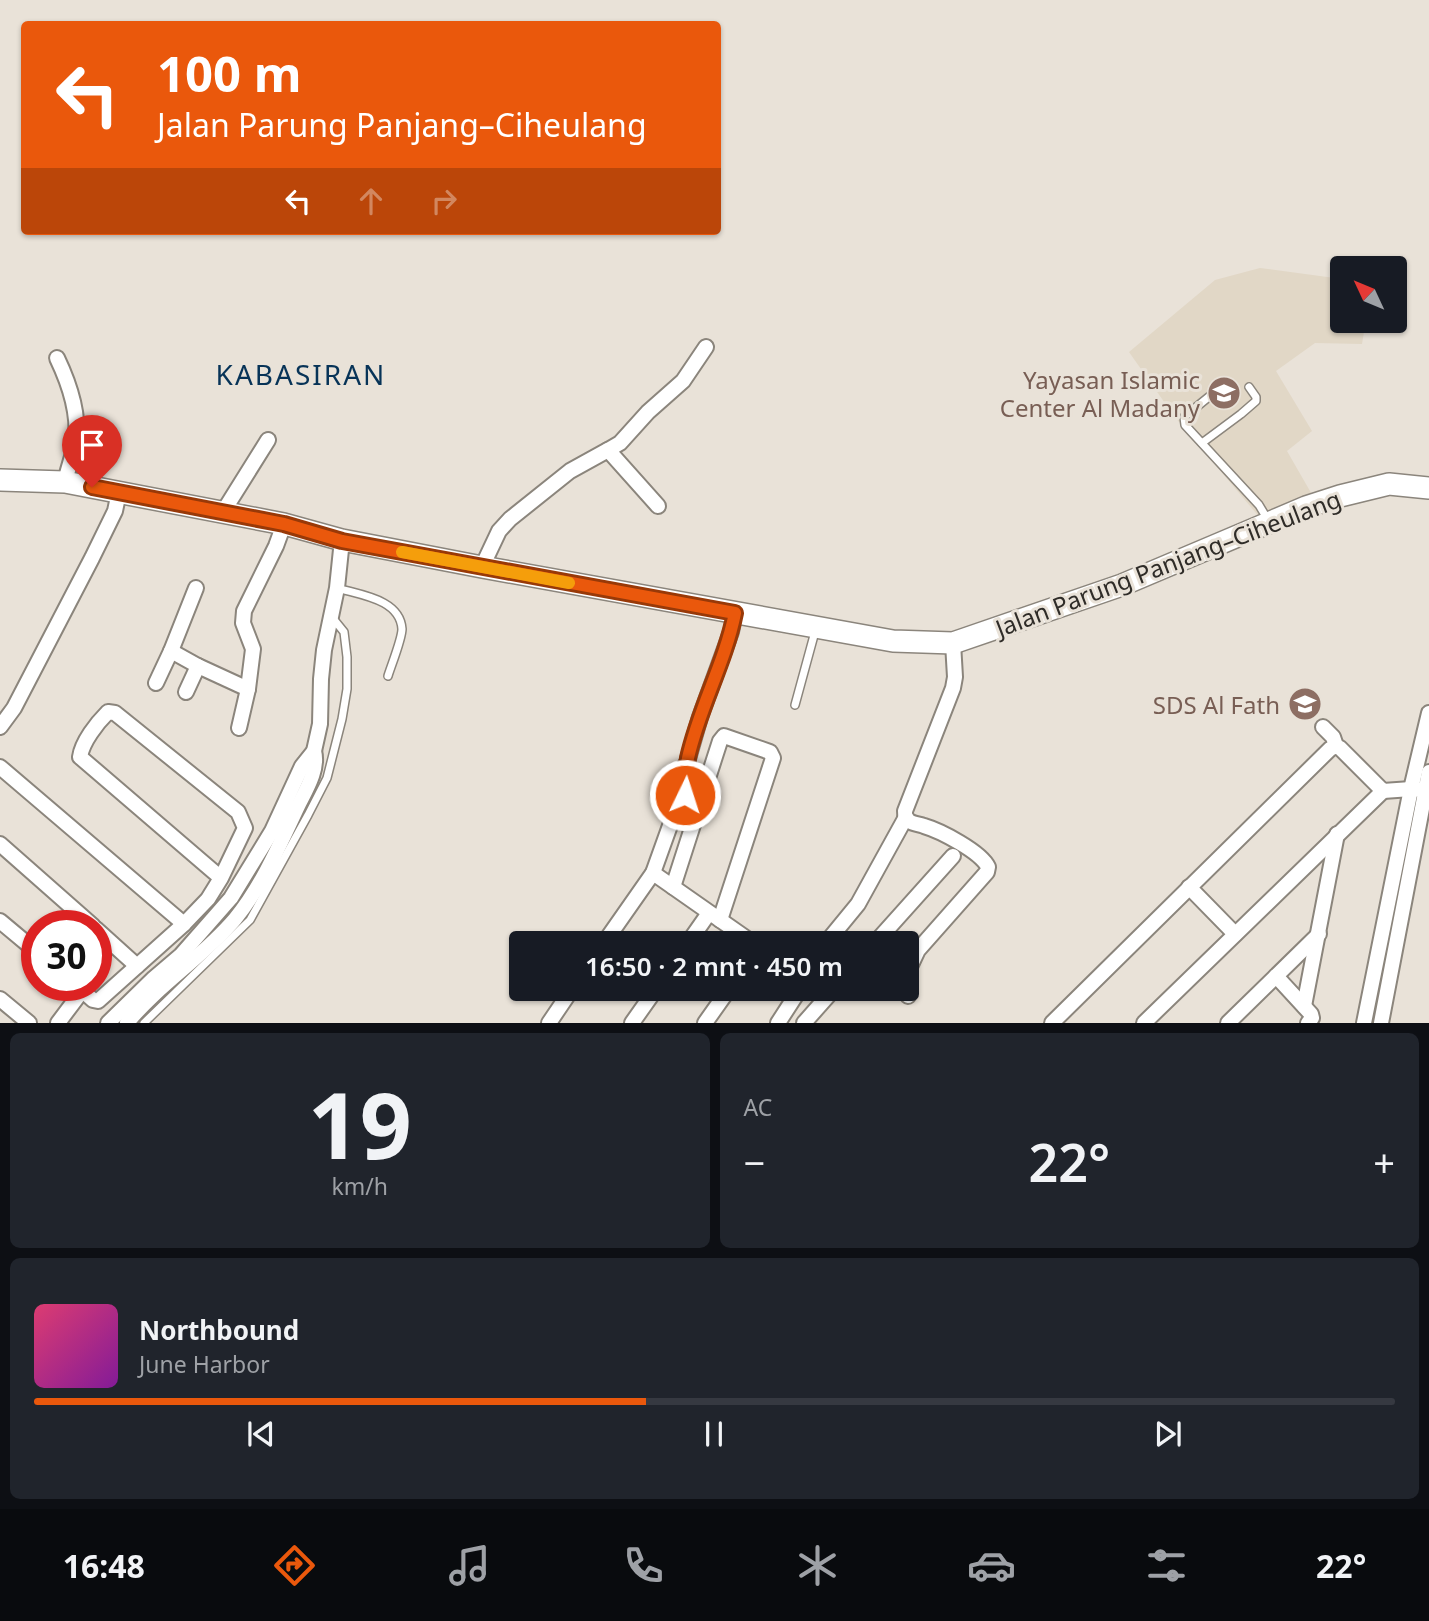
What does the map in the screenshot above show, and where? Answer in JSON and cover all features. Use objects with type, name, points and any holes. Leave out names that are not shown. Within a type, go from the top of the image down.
[{"type":"street","points":[[482,568],[499,531],[510,519],[570,471],[620,443],[648,412],[683,381],[706,347]]},
{"type":"street","points":[[57,358],[70,390],[76,421],[76,440],[65,482]]},
{"type":"street","points":[[223,512],[268,440]]},
{"type":"street","points":[[608,450],[658,506]]},
{"type":"street","name":"Jalan Parung Panjang–Ciheulang","points":[[0,480],[65,482],[284,524],[342,541],[482,568],[893,641],[953,643],[1122,585],[1340,496],[1389,484],[1429,488]]},
{"type":"street","points":[[0,727],[13,708],[92,558],[115,511],[119,492]]},
{"type":"street","points":[[239,728],[253,649],[243,622],[244,611],[284,524]]},
{"type":"street","points":[[127,1023],[159,989],[215,940],[248,902],[287,831],[304,793],[316,759],[314,751],[320,723],[321,679],[330,615],[337,588],[342,541]]},
{"type":"street","points":[[156,683],[196,589]]},
{"type":"street","points":[[612,931],[653,873],[672,820],[682,807],[688,760],[735,613]]},
{"type":"street","points":[[919,949],[987,872],[988,867],[981,856],[961,843],[926,826],[910,822],[905,811],[953,688],[953,643]]},
{"type":"street","points":[[171,651],[248,689]]},
{"type":"street","points":[[186,692],[198,666]]},
{"type":"street","points":[[112,989],[208,899],[221,878],[244,828],[238,812],[115,713],[108,712],[81,749],[80,757],[221,878]]},
{"type":"street","points":[[1373,1021],[1419,811],[1418,790],[1429,713]]},
{"type":"street","points":[[1323,727],[1333,737],[1336,746],[1383,791]]},
{"type":"street","points":[[673,887],[720,741],[724,736],[770,752],[773,758],[714,916],[700,931]]},
{"type":"street","points":[[1062,1019],[1189,887],[1336,746]]},
{"type":"street","points":[[108,1023],[137,993],[181,955],[231,898],[272,831],[302,766],[314,751]]},
{"type":"street","points":[[0,767],[184,924]]},
{"type":"street","points":[[1418,790],[1429,772]]},
{"type":"street","points":[[1144,1023],[1383,791],[1418,790]]},
{"type":"street","points":[[836,931],[858,904],[906,817]]},
{"type":"street","points":[[1304,1006],[1337,834]]},
{"type":"street","points":[[0,844],[75,910]]},
{"type":"street","points":[[886,931],[953,856]]},
{"type":"street","points":[[653,873],[735,931]]},
{"type":"street","points":[[1189,887],[1235,934]]},
{"type":"street","points":[[0,921],[21,939]]},
{"type":"street","points":[[1228,1023],[1319,934]]},
{"type":"street","points":[[112,943],[137,966]]},
{"type":"street","points":[[1276,976],[1311,1014],[1308,1023]]},
{"type":"street","points":[[0,999],[29,1023]]},
{"type":"street","points":[[58,1023],[71,1001]]},
{"type":"street","points":[[549,1023],[564,1001]]},
{"type":"street","points":[[632,1023],[648,1001]]},
{"type":"street","points":[[705,1023],[721,1001]]},
{"type":"street","points":[[778,1023],[792,1001]]},
{"type":"street","points":[[804,1023],[819,1001]]},
{"type":"lane","points":[[1221,387],[1184,418],[1185,425],[1259,505],[1270,524]]},
{"type":"lane","points":[[1202,443],[1256,401],[1248,387]]},
{"type":"lane","points":[[337,588],[388,604],[398,615],[402,631],[388,676]]},
{"type":"lane","points":[[144,1023],[250,920],[327,778],[347,689],[344,632],[330,615]]},
{"type":"lane","points":[[795,705],[816,628]]},
{"type":"shaded area","name":"Yayasan Islamic Center Al Madany","points":[[1260,268],[1330,277],[1330,333],[1364,333],[1362,344],[1315,343],[1276,371],[1312,431],[1287,451],[1314,498],[1261,519],[1174,416],[1129,352],[1215,280]]},
{"type":"slow traffic","points":[[402,552],[569,583]]},
{"type":"place","name":"Yayasan Islamic Center Al Madany","points":[[1224,393]]},
{"type":"place","name":"SDS Al Fath","points":[[1305,704]]},
{"type":"district","name":"KABASIRAN","points":[[301,374]]},
{"type":"route","points":[[92,487],[284,524],[342,541],[735,613],[688,760],[685,795]]}]
